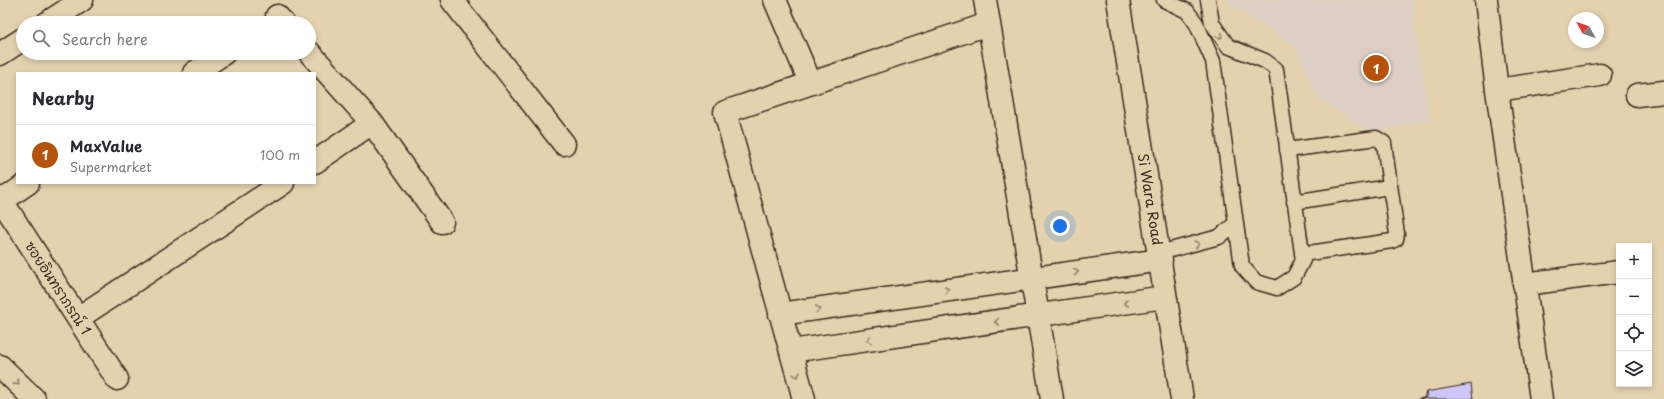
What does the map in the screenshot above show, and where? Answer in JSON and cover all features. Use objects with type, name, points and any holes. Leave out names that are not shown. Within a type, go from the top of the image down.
[{"type":"street","points":[[58,16],[82,0]]},
{"type":"street","points":[[452,0],[564,144]]},
{"type":"street","points":[[775,0],[810,82]]},
{"type":"street","points":[[985,0],[1052,399]]},
{"type":"street","name":"Si Wara Road","points":[[1119,0],[1182,399]]},
{"type":"street","points":[[1486,0],[1540,399]]},
{"type":"street","points":[[804,399],[725,112],[810,82],[988,24]]},
{"type":"street","points":[[0,54],[16,44]]},
{"type":"street","points":[[196,72],[214,60]]},
{"type":"street","points":[[316,60],[372,123],[442,222]]},
{"type":"street","points":[[1497,90],[1600,75]]},
{"type":"street","points":[[1636,95],[1664,92]]},
{"type":"street","points":[[316,161],[372,123]]},
{"type":"street","points":[[1,199],[26,184]]},
{"type":"street","points":[[78,318],[281,184]]},
{"type":"street","name":"ซอยอินทราภรณ์ 1","points":[[1,199],[117,378]]},
{"type":"street","points":[[780,314],[1032,278],[1160,256]]},
{"type":"street","points":[[1524,284],[1616,272]]},
{"type":"street","points":[[790,352],[1165,298]]},
{"type":"street","points":[[0,366],[34,399]]},
{"type":"lane","points":[[1164,0],[1187,11],[1196,23],[1213,61],[1242,266],[1256,282],[1277,288],[1294,277],[1303,260],[1276,69],[1265,61],[1228,46],[1212,24],[1208,0]]},
{"type":"lane","points":[[1287,150],[1376,138],[1384,143],[1396,239],[1392,241],[1302,254]]},
{"type":"lane","points":[[1294,202],[1389,187]]},
{"type":"lane","points":[[1160,256],[1219,237],[1236,223]]},
{"type":"shaded area","points":[[1225,0],[1411,0],[1429,120],[1371,132],[1317,97],[1296,47]]},
{"type":"building","points":[[1471,384],[1473,399],[1418,399],[1427,397],[1426,392]]},
{"type":"place","name":"MaxValue","points":[[1376,68]]}]
